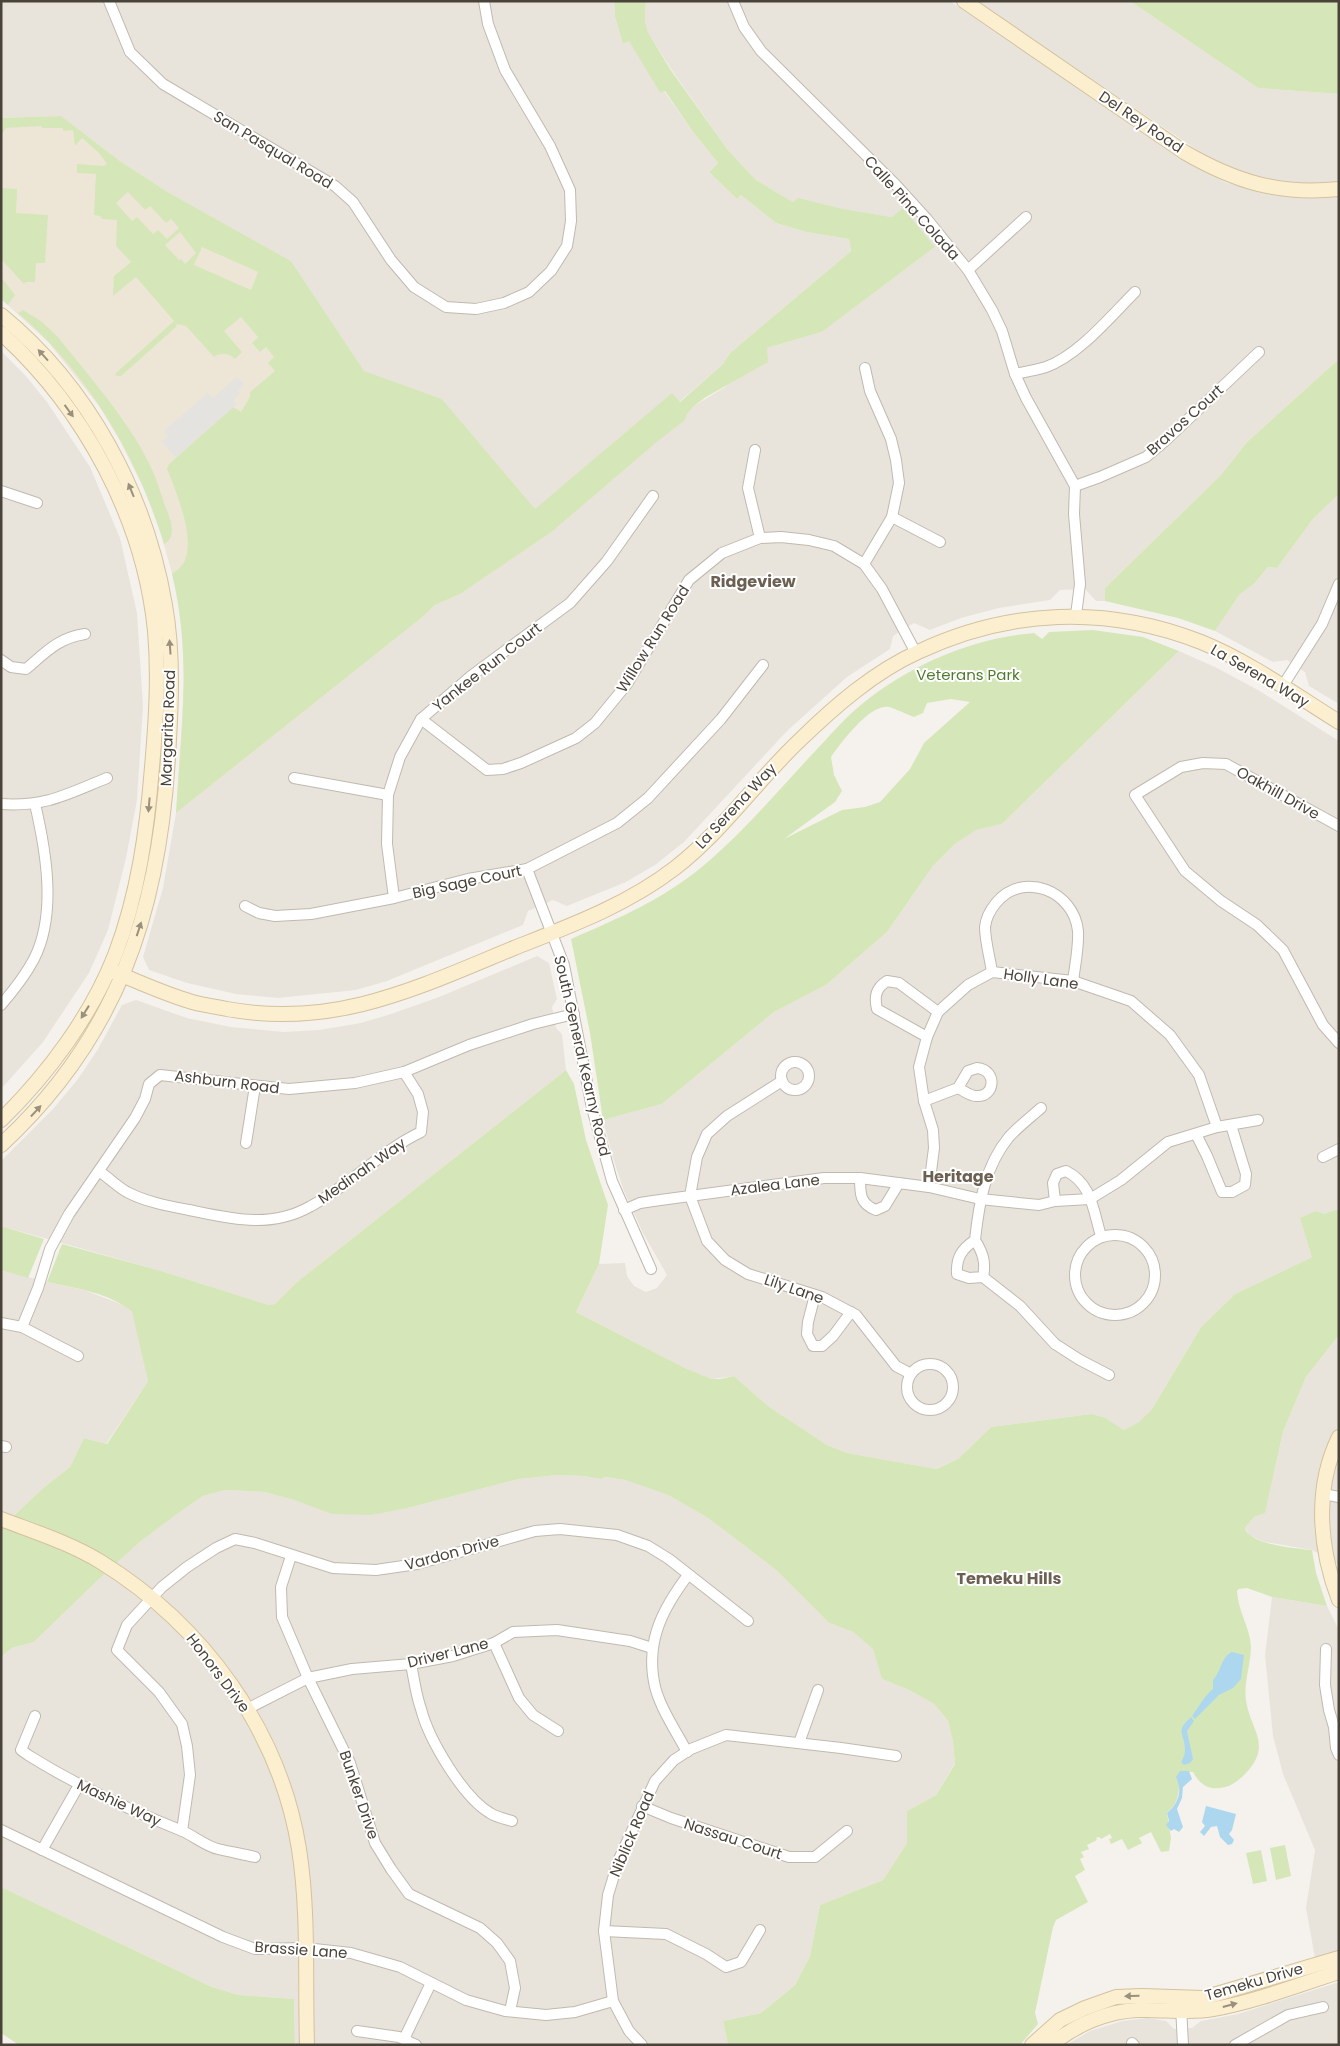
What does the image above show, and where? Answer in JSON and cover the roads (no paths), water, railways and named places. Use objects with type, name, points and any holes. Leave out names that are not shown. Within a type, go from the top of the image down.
[{"type":"main road","name":"Del Rey Road","points":[[964,1],[1184,152],[1214,169],[1254,184],[1287,190],[1339,189]]},
{"type":"main road","name":"Margarita Road","points":[[1,315],[39,351],[82,403],[107,442],[129,484],[146,529],[166,606],[172,690],[163,814],[150,894],[123,975],[91,1038],[70,1070],[45,1100],[1,1145]]},
{"type":"main road","name":"Margarita Road","points":[[1,334],[48,383],[86,434],[121,502],[138,552],[150,599],[154,629],[158,701],[149,809],[139,872],[125,925],[109,970],[86,1012],[52,1062],[1,1120]]},
{"type":"main road","name":"La Serena Way","points":[[109,970],[189,1002],[252,1014],[315,1014],[346,1010],[384,1000],[617,905],[675,868],[704,842],[802,738],[851,695],[916,652],[957,636],[1008,622],[1076,615],[1147,625],[1175,633],[1243,662],[1339,722]]},
{"type":"main road","points":[[1339,1437],[1333,1450],[1323,1494],[1322,1519],[1324,1549],[1331,1579],[1339,1600]]},
{"type":"main road","name":"Honors Drive","points":[[1,1519],[74,1547],[100,1562],[153,1599],[188,1632],[211,1658],[247,1709],[268,1749],[287,1798],[298,1847],[303,1880],[307,2045]]},
{"type":"main road","name":"Temeku Drive","points":[[1032,2045],[1060,2020],[1085,2008],[1116,1997],[1203,1998],[1339,1958]]},
{"type":"main road","name":"Temeku Drive","points":[[1051,2045],[1079,2026],[1123,2011],[1139,2010],[1182,2013],[1226,2007],[1339,1972]]},
{"type":"street","name":"San Pasqual Road","points":[[109,1],[130,52],[163,84],[335,186],[353,202],[391,260],[414,287],[446,307],[476,309],[504,303],[529,292],[551,271],[567,246],[571,221],[570,190],[550,146],[505,70],[488,24],[484,1]]},
{"type":"street","name":"Calle Pina Colada","points":[[733,1],[744,26],[761,51],[896,185],[926,218],[968,270],[992,310],[1007,345],[1015,374],[1026,398],[1074,486],[1074,514],[1080,584],[1076,615]]},
{"type":"street","points":[[968,270],[1026,216]]},
{"type":"street","points":[[1015,374],[1047,366],[1069,353],[1090,338],[1135,292]]},
{"type":"street","name":"Bravos Court","points":[[1074,486],[1146,457],[1259,352]]},
{"type":"street","points":[[864,564],[892,518],[899,483],[891,439],[870,391],[865,368]]},
{"type":"street","points":[[755,450],[748,488],[760,538]]},
{"type":"street","points":[[1,491],[37,503]]},
{"type":"street","name":"Yankee Run Court","points":[[394,898],[387,844],[388,795],[400,757],[421,719],[456,687],[570,603],[607,561],[653,496]]},
{"type":"street","points":[[892,518],[940,542]]},
{"type":"street","name":"Willow Run Road","points":[[421,719],[487,770],[503,770],[576,738],[595,723],[627,684],[689,580],[722,553],[760,538],[781,537],[809,540],[834,546],[864,564],[886,596],[916,652]]},
{"type":"street","points":[[1282,687],[1322,624],[1339,584]]},
{"type":"street","points":[[1,660],[11,667],[26,668],[56,644],[70,636],[85,634]]},
{"type":"street","name":"Big Sage Court","points":[[245,906],[259,913],[290,916],[311,914],[394,898],[468,878],[527,869],[616,823],[648,798],[721,719],[763,664]]},
{"type":"street","name":"Oakhill Drive","points":[[1339,826],[1226,764],[1203,762],[1182,767],[1135,795],[1185,871],[1221,901],[1258,925],[1283,950],[1323,1025],[1339,1043]]},
{"type":"street","points":[[1,804],[35,804],[55,800],[107,778]]},
{"type":"street","points":[[294,778],[388,795]]},
{"type":"street","points":[[1,1006],[23,978],[35,956],[47,909],[47,877],[43,843],[35,804]]},
{"type":"street","name":"South General Kearny Road","points":[[527,869],[564,965],[592,1108],[612,1182],[652,1269]]},
{"type":"street","points":[[992,972],[985,926],[990,910],[1002,895],[1018,886],[1037,886],[1060,896],[1071,912],[1078,930],[1073,981]]},
{"type":"street","name":"Holly Lane","points":[[929,1187],[934,1139],[924,1101],[919,1067],[927,1037],[938,1012],[968,985],[992,972],[1073,981],[1131,1001],[1170,1035],[1199,1075],[1217,1127]]},
{"type":"street","points":[[927,1037],[877,1009],[876,992],[887,981],[899,983],[938,1012]]},
{"type":"street","name":"Ashburn Road","points":[[22,1327],[38,1288],[50,1249],[69,1214],[100,1172],[135,1118],[145,1099],[149,1084],[160,1075],[289,1089],[354,1083],[404,1072],[469,1045],[533,1024],[574,1014]]},
{"type":"street","name":"Medinah Way","points":[[100,1172],[127,1192],[163,1205],[239,1221],[256,1221],[293,1215],[331,1194],[406,1140],[422,1132],[423,1112],[418,1094],[404,1072]]},
{"type":"street","points":[[690,1196],[698,1157],[708,1134],[727,1116],[782,1081]]},
{"type":"street","points":[[246,1143],[256,1086]]},
{"type":"street","points":[[924,1101],[958,1088]]},
{"type":"street","points":[[984,1277],[984,1254],[975,1240],[980,1199],[992,1165],[1009,1137],[1041,1108]]},
{"type":"street","points":[[929,1187],[980,1199],[1039,1205],[1055,1200],[1090,1199],[1121,1180],[1168,1142],[1217,1127],[1258,1120]]},
{"type":"street","points":[[1196,1134],[1222,1192],[1232,1192],[1245,1185],[1246,1174],[1231,1125]]},
{"type":"street","points":[[1323,1157],[1339,1149]]},
{"type":"street","points":[[1055,1200],[1053,1183],[1057,1174],[1066,1170],[1077,1176],[1086,1186],[1101,1236]]},
{"type":"street","name":"Azalea Lane","points":[[624,1210],[640,1203],[824,1178],[860,1178],[929,1187]]},
{"type":"street","points":[[860,1178],[860,1197],[863,1203],[876,1210],[885,1206],[899,1183]]},
{"type":"street","name":"Lily Lane","points":[[690,1196],[707,1240],[725,1260],[748,1274],[815,1295],[851,1312],[866,1327],[896,1366],[911,1374]]},
{"type":"street","points":[[1115,1234],[1128,1236],[1140,1243],[1149,1253],[1154,1265],[1155,1279],[1152,1292],[1134,1310],[1121,1315],[1102,1312],[1085,1302],[1078,1291],[1074,1278],[1075,1265],[1085,1248],[1101,1236],[1115,1234]]},
{"type":"street","points":[[975,1240],[964,1248],[960,1254],[956,1263],[957,1274],[969,1278],[984,1277],[1020,1306],[1055,1344],[1109,1375]]},
{"type":"street","points":[[815,1295],[807,1334],[813,1346],[822,1346],[833,1336],[851,1312]]},
{"type":"street","points":[[1,1323],[22,1327],[78,1356]]},
{"type":"street","points":[[929,1364],[948,1372],[953,1385],[950,1400],[944,1405],[929,1410],[915,1404],[908,1390],[911,1374],[922,1366],[929,1364]]},
{"type":"street","points":[[1323,1494],[1339,1496]]},
{"type":"street","name":"Vardon Drive","points":[[182,1830],[190,1775],[187,1746],[182,1724],[159,1692],[117,1650],[127,1625],[153,1599],[162,1587],[187,1567],[216,1548],[235,1539],[255,1543],[333,1568],[376,1570],[417,1564],[534,1531],[560,1529],[617,1535],[648,1546],[669,1559],[748,1621]]},
{"type":"street","name":"Bunker Drive","points":[[291,1556],[281,1588],[282,1617],[308,1678],[350,1763],[375,1843],[409,1894],[480,1928],[497,1943],[510,1961],[515,1988],[510,2011]]},
{"type":"street","points":[[687,1752],[667,1715],[654,1682],[652,1648],[658,1623],[670,1599],[688,1575]]},
{"type":"street","name":"Driver Lane","points":[[247,1709],[308,1678],[352,1669],[411,1664],[453,1656],[494,1643],[513,1632],[557,1630],[630,1641],[652,1648]]},
{"type":"street","points":[[494,1643],[519,1698],[533,1715],[558,1731]]},
{"type":"street","points":[[1326,1649],[1326,1684],[1336,1748],[1339,1755]]},
{"type":"street","points":[[411,1664],[421,1710],[435,1744],[459,1782],[475,1802],[490,1813],[512,1822]]},
{"type":"street","points":[[799,1744],[818,1690]]},
{"type":"street","name":"Mashie Way","points":[[35,1716],[21,1750],[78,1785],[158,1822],[182,1830],[216,1849],[235,1851],[255,1857]]},
{"type":"street","name":"Niblick Road","points":[[642,2045],[630,2032],[613,2001],[604,1931],[608,1895],[616,1868],[626,1839],[655,1781],[674,1760],[706,1742],[726,1735],[896,1756]]},
{"type":"street","points":[[42,1850],[78,1785]]},
{"type":"street","name":"Nassau Court","points":[[642,1806],[671,1818],[789,1857],[815,1857],[847,1831]]},
{"type":"street","name":"Brassie Lane","points":[[1,1830],[223,1937],[255,1949],[305,1948],[351,1953],[400,1967],[466,2000],[510,2011],[546,2015],[574,2012],[613,2001]]},
{"type":"street","points":[[604,1931],[666,1934],[706,1954],[726,1967],[742,1962],[760,1930]]},
{"type":"street","points":[[404,2039],[431,1983]]},
{"type":"street","points":[[1181,1998],[1183,2045]]},
{"type":"street","points":[[1235,2045],[1288,2015],[1323,2007]]},
{"type":"street","points":[[357,2030],[404,2039],[416,2045]]},
{"type":"water","points":[[1232,1652],[1244,1655],[1241,1679],[1233,1688],[1219,1695],[1195,1719],[1192,1716],[1204,1698],[1213,1689],[1213,1680],[1223,1661]]},
{"type":"water","points":[[1191,1717],[1194,1721],[1187,1731],[1193,1759],[1190,1763],[1184,1765],[1181,1762],[1185,1750],[1182,1730]]},
{"type":"water","points":[[1180,1771],[1189,1771],[1192,1779],[1183,1787],[1182,1798],[1177,1809],[1183,1827],[1179,1832],[1174,1829],[1171,1831],[1166,1825],[1169,1821],[1167,1813],[1177,1801],[1179,1788],[1176,1777]]},
{"type":"water","points":[[1206,1806],[1236,1814],[1232,1830],[1229,1834],[1234,1840],[1232,1844],[1228,1845],[1220,1837],[1217,1826],[1211,1827],[1204,1836],[1200,1832],[1205,1826],[1202,1822]]},
{"type":"district","name":"Ridgeview","points":[[753,581]]},
{"type":"district","name":"Heritage","points":[[958,1176]]},
{"type":"district","name":"Temeku Hills","points":[[1009,1578]]},
{"type":"park label","name":"Veterans Park","points":[[968,675]]}]
